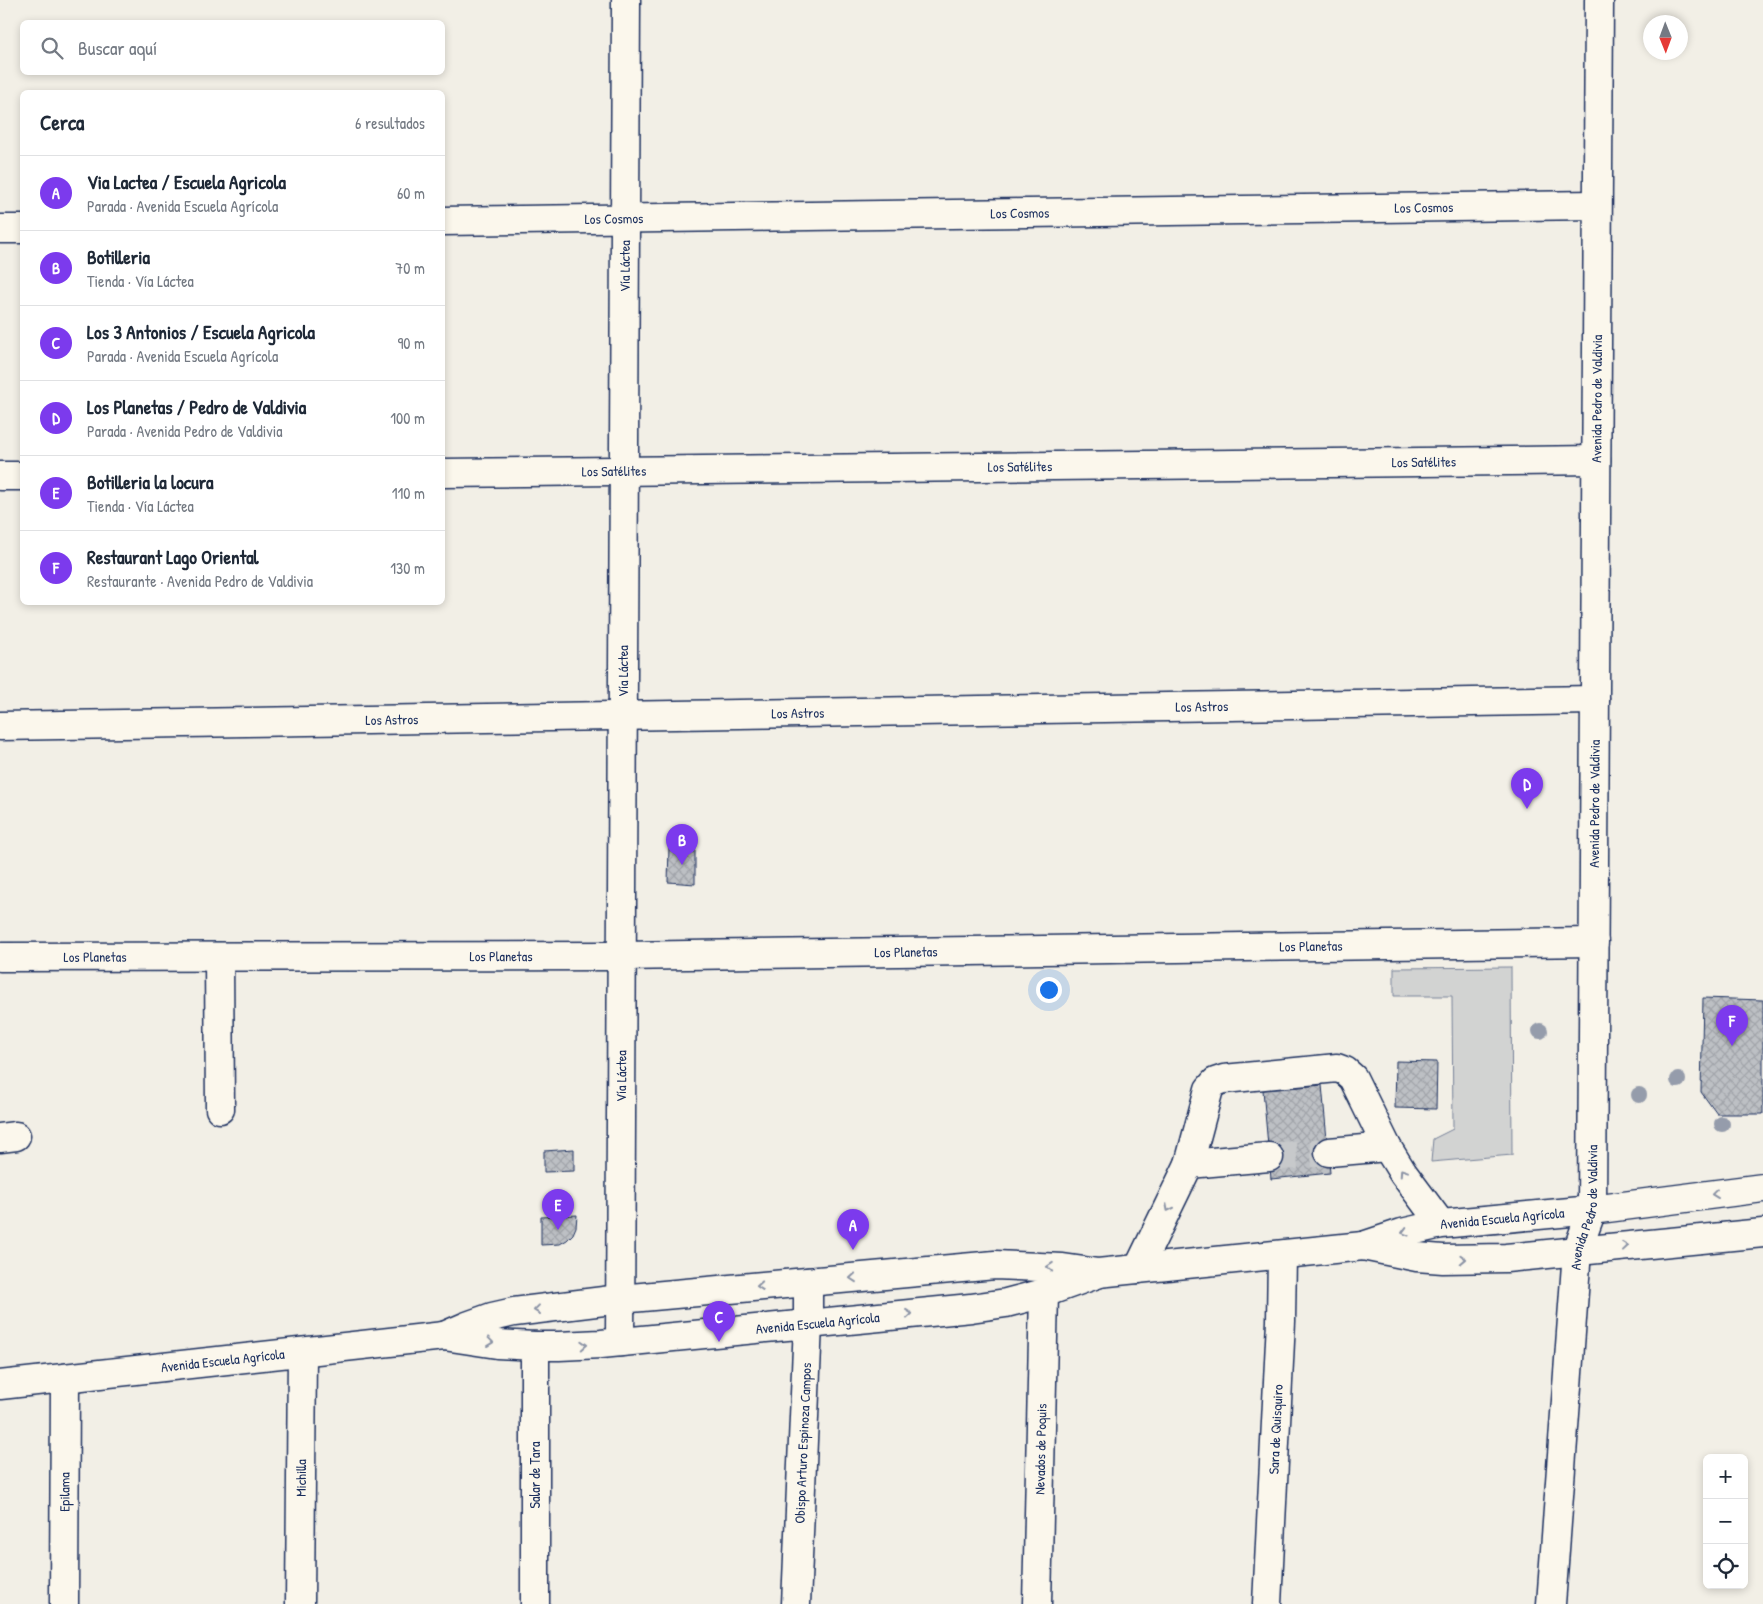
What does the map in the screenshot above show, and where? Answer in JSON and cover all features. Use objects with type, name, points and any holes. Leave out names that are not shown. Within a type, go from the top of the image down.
[{"type":"street","name":"Vía Láctea","points":[[620,1342],[626,0]]},
{"type":"street","name":"Avenida Pedro de Valdivia","points":[[1551,1604],[1577,1251],[1592,1210],[1599,0]]},
{"type":"street","name":"Los Cosmos","points":[[445,221],[1598,205]]},
{"type":"street","points":[[0,229],[20,229]]},
{"type":"street","name":"Los Satélites","points":[[445,473],[1596,460]]},
{"type":"street","points":[[0,476],[20,476]]},
{"type":"street","name":"Los Astros","points":[[0,726],[1595,700]]},
{"type":"street","name":"Los Planetas","points":[[0,957],[621,956],[1594,942]]},
{"type":"street","points":[[219,957],[220,1109]]},
{"type":"street","points":[[1138,1269],[1189,1164],[1209,1089],[1215,1082],[1224,1079],[1337,1068],[1345,1071],[1353,1078],[1387,1147],[1403,1173],[1441,1224]]},
{"type":"street","points":[[1328,1152],[1387,1147]]},
{"type":"street","points":[[1189,1164],[1269,1157]]},
{"type":"street","name":"Avenida Escuela Agrícola","points":[[444,1336],[484,1320],[514,1312],[620,1299],[996,1265],[1063,1268],[1098,1273],[1363,1246],[1402,1232],[1441,1224],[1592,1210],[1763,1188]]},
{"type":"street","name":"Avenida Escuela Agrícola","points":[[1363,1246],[1391,1253],[1443,1259],[1506,1258],[1763,1232]]},
{"type":"street","name":"Sara de Quisquiro","points":[[1267,1604],[1281,1321],[1282,1255]]},
{"type":"street","name":"Avenida Escuela Agrícola","points":[[0,1385],[444,1336],[498,1344],[536,1346],[620,1342],[971,1308],[1044,1293],[1098,1273]]},
{"type":"street","name":"Obispo Arturo Espinoza Campos","points":[[796,1604],[808,1324],[808,1282]]},
{"type":"street","name":"Nevados de Poquis","points":[[1037,1604],[1044,1293]]},
{"type":"street","name":"Salar de Tara","points":[[535,1604],[536,1346]]},
{"type":"street","name":"Michilla","points":[[300,1604],[302,1352]]},
{"type":"street","name":"Epilama","points":[[64,1378],[64,1604]]},
{"type":"shaded area","points":[[1511,967],[1512,1155],[1431,1162],[1433,1139],[1453,1129],[1452,996],[1394,996],[1394,968]]},
{"type":"building","points":[[669,847],[695,847],[695,884],[668,882]]},
{"type":"building","points":[[1703,998],[1763,1000],[1763,1114],[1717,1114],[1701,1092]]},
{"type":"building","points":[[1396,1061],[1437,1062],[1436,1109],[1395,1108]]},
{"type":"building","points":[[1322,1085],[1330,1173],[1271,1179],[1263,1090]]},
{"type":"building","points":[[574,1149],[574,1171],[544,1172],[544,1151]]},
{"type":"building","points":[[577,1215],[576,1227],[573,1234],[567,1240],[560,1244],[541,1245],[541,1217]]},
{"type":"tunnel","points":[[1269,1157],[1329,1152]]},
{"type":"place","name":"Los Planetas / Pedro de Valdivia","points":[[1527,809]]},
{"type":"place","name":"Botilleria","points":[[682,865]]},
{"type":"place","name":"Restaurant Lago Oriental","points":[[1732,1046]]},
{"type":"place","name":"Botilleria la locura","points":[[558,1230]]},
{"type":"place","name":"Via Lactea / Escuela Agricola","points":[[853,1250]]},
{"type":"place","name":"Los 3 Antonios / Escuela Agricola","points":[[719,1342]]}]
